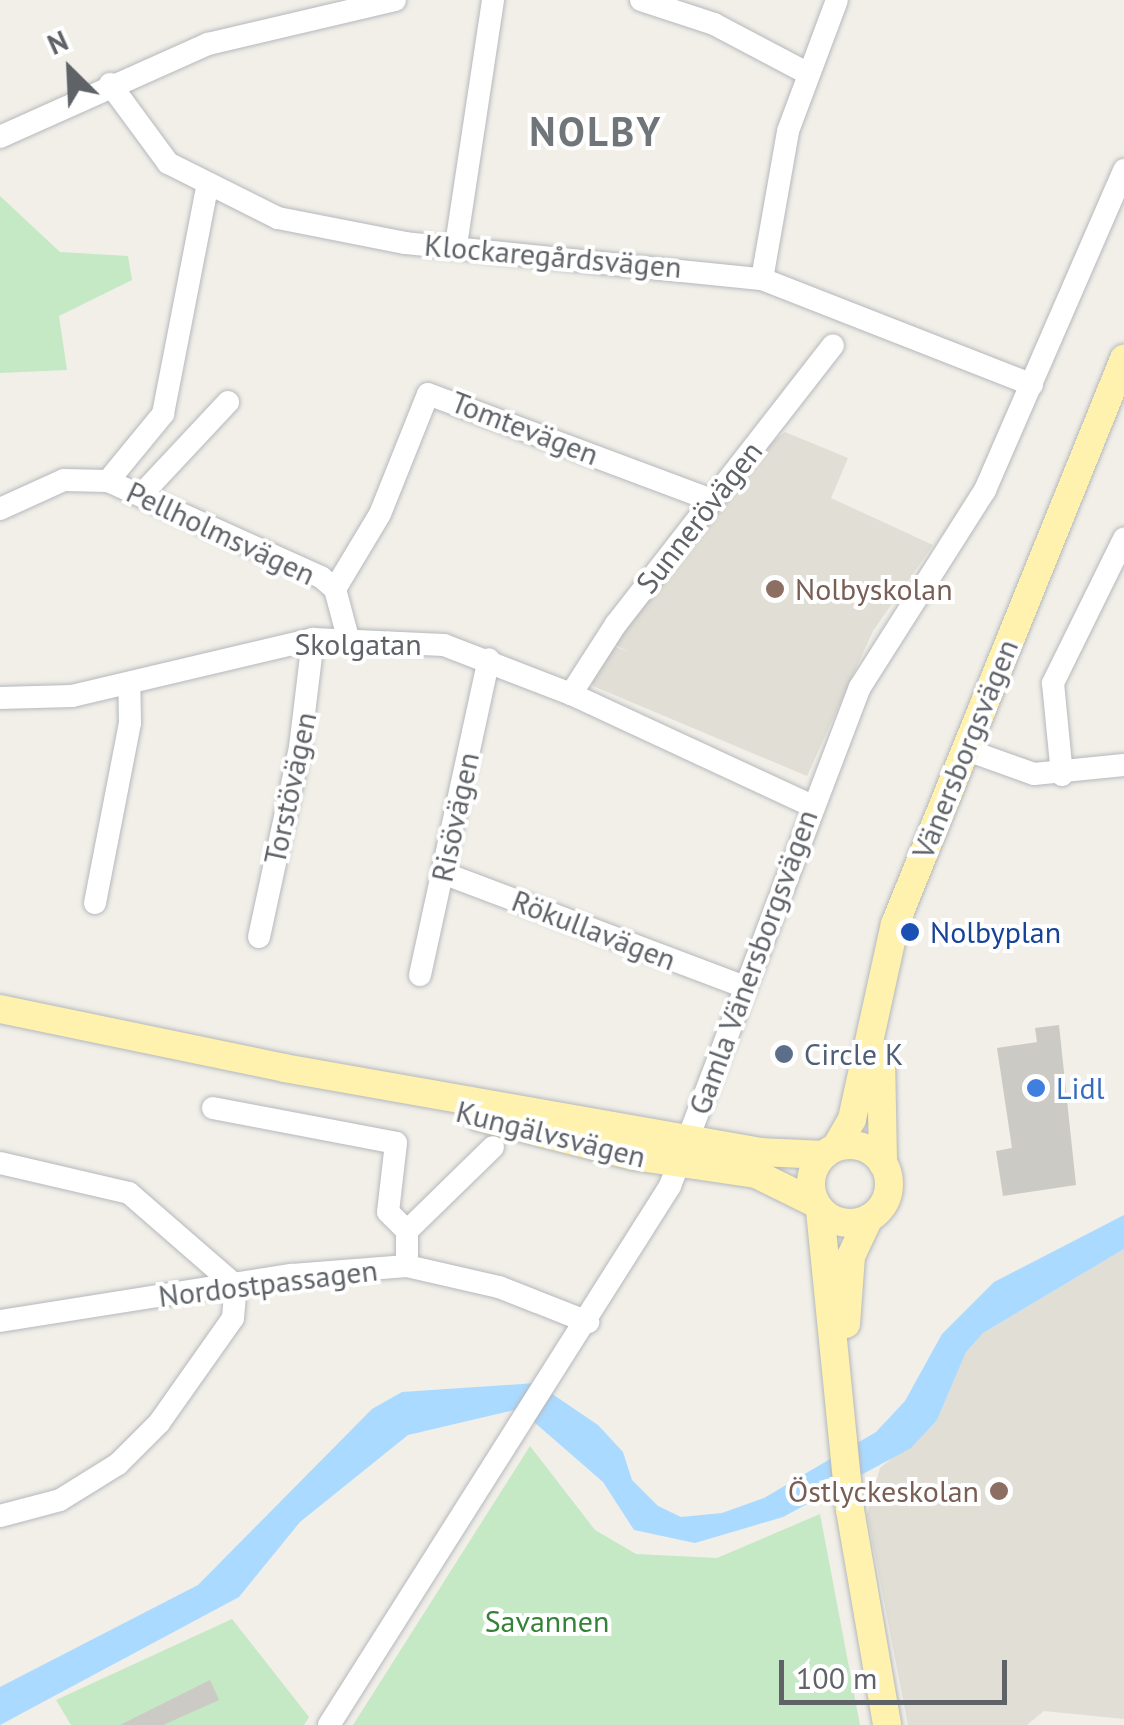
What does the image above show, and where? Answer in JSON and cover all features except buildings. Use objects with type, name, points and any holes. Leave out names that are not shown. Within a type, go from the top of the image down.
[{"type":"main road","name":"Vänersborgsvägen","points":[[884,1164],[877,1096],[894,991],[972,752],[1124,359]]},
{"type":"main road","name":"Vänersborgsvägen","points":[[830,1151],[852,1120],[895,924],[1124,404]]},
{"type":"main road","name":"Kungälvsvägen","points":[[0,1009],[284,1068],[680,1164],[756,1174],[817,1206]]},
{"type":"main road","name":"Kungälvsvägen","points":[[284,1068],[689,1136],[830,1151]]},
{"type":"main road","points":[[841,1420],[847,1276],[869,1218],[888,1193],[884,1164],[863,1147],[830,1151],[810,1182],[817,1206],[850,1510],[887,1725]]},
{"type":"main road","points":[[817,1206],[843,1223],[869,1218]]},
{"type":"street","points":[[0,137],[110,84],[259,28],[395,0]]},
{"type":"street","points":[[456,246],[493,0]]},
{"type":"street","points":[[641,0],[714,24],[807,73]]},
{"type":"street","points":[[762,279],[776,178],[807,73],[838,0]]},
{"type":"street","name":"Klockaregårdsvägen","points":[[110,84],[151,146],[207,188],[278,218],[456,246],[762,279],[1032,385]]},
{"type":"street","name":"Gamla Vänersborgsvägen","points":[[329,1725],[523,1427],[680,1164],[810,805],[860,686],[963,531],[1032,385],[1124,170]]},
{"type":"street","points":[[108,480],[164,414],[207,188]]},
{"type":"street","name":"Sunnerövägen","points":[[571,694],[712,500],[834,345]]},
{"type":"street","name":"Tomtevägen","points":[[335,589],[380,514],[428,394],[712,500]]},
{"type":"street","points":[[142,494],[228,402]]},
{"type":"street","name":"Pellholmsvägen","points":[[0,509],[64,480],[108,480],[335,589],[348,638]]},
{"type":"street","points":[[1062,775],[1053,683],[1124,539]]},
{"type":"street","name":"Skolgatan","points":[[0,698],[128,684],[313,639],[444,645],[489,659],[571,694],[810,805]]},
{"type":"street","name":"Torstövägen","points":[[259,937],[307,710],[313,639]]},
{"type":"street","name":"Risövägen","points":[[420,975],[489,659]]},
{"type":"street","points":[[94,903],[130,724],[128,684]]},
{"type":"street","points":[[972,752],[1014,770],[1062,775],[1124,766]]},
{"type":"street","name":"Rökullavägen","points":[[443,873],[745,987]]},
{"type":"street","points":[[213,1108],[396,1143],[389,1217],[407,1231]]},
{"type":"street","points":[[408,1266],[407,1231],[493,1147]]},
{"type":"street","points":[[0,1163],[130,1192],[236,1286],[233,1318],[159,1422],[118,1464],[60,1500],[0,1516]]},
{"type":"street","name":"Nordostpassagen","points":[[0,1321],[236,1286],[408,1266],[499,1287],[588,1322]]},
{"type":"shaded area","name":"Nolbyskolan","points":[[785,432],[848,458],[831,498],[933,545],[873,631],[807,776],[593,686],[591,677],[611,645],[629,652],[613,644],[751,459]]},
{"type":"shaded area","name":"Östlyckeskolan","points":[[1124,1249],[1124,1719],[1044,1711],[1027,1725],[908,1725],[867,1514],[880,1468],[937,1420],[966,1351],[983,1333]]},
{"type":"green space","points":[[0,196],[60,252],[128,256],[132,280],[59,316],[67,370],[0,373]]},
{"type":"green space","name":"Savannen","points":[[530,1446],[595,1530],[636,1554],[717,1558],[820,1514],[860,1725],[353,1725]]},
{"type":"green space","points":[[232,1619],[309,1717],[304,1725],[71,1725],[56,1700]]},
{"type":"water","points":[[1124,1215],[1124,1249],[983,1333],[966,1352],[937,1420],[911,1448],[783,1517],[695,1543],[634,1530],[603,1482],[519,1409],[408,1435],[300,1522],[239,1597],[0,1725],[0,1687],[198,1585],[372,1409],[402,1392],[536,1383],[598,1425],[623,1452],[632,1480],[658,1506],[681,1517],[722,1513],[764,1498],[876,1432],[905,1401],[942,1334],[994,1282]]},
{"type":"place","name":"Nolbyskolan","points":[[775,589]]},
{"type":"place","name":"Nolbyplan","points":[[910,932]]},
{"type":"place","name":"Circle K","points":[[784,1054]]},
{"type":"place","name":"Lidl","points":[[1036,1088]]},
{"type":"place","name":"Östlyckeskolan","points":[[999,1491]]},
{"type":"district","name":"NOLBY","points":[[596,131]]}]
